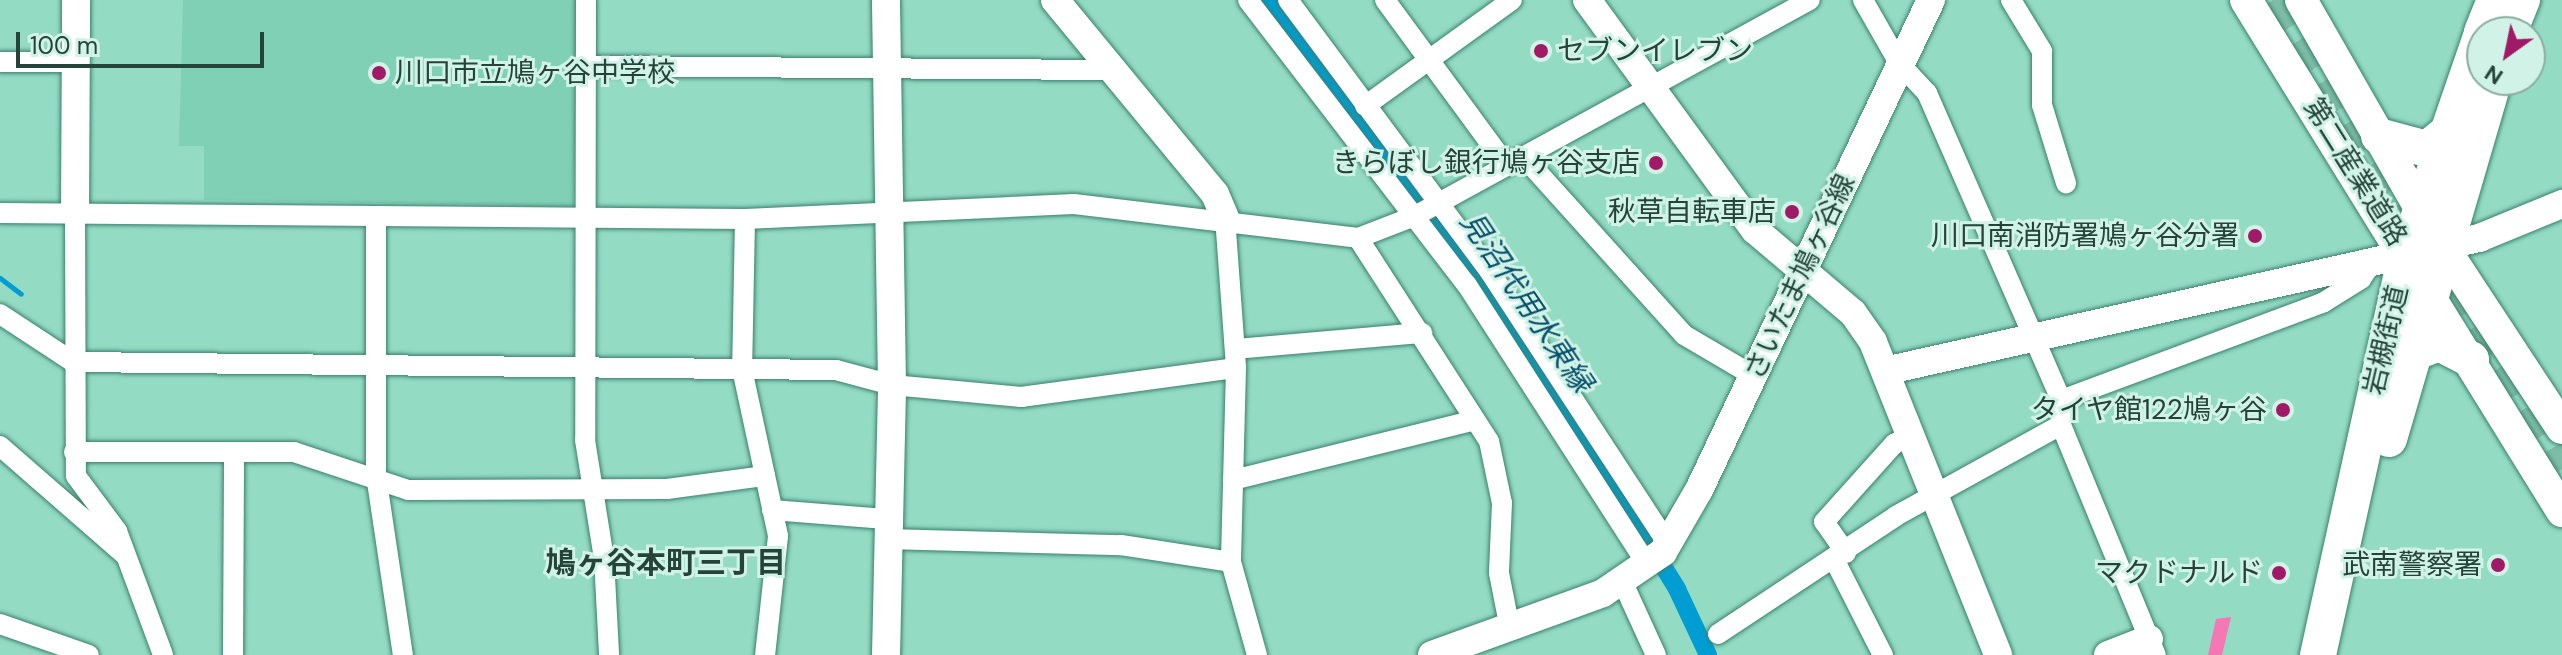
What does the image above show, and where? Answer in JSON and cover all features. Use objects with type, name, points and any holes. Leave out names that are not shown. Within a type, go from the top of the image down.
[{"type":"highway","name":"岩槻街道","points":[[2318,655],[2389,258],[2421,208],[2466,79]]},
{"type":"highway","name":"岩槻街道","points":[[2338,655],[2428,289],[2489,96]]},
{"type":"highway","points":[[2379,136],[2427,149],[2448,132]]},
{"type":"highway","points":[[2406,371],[2416,352],[2439,343],[2471,359]]},
{"type":"main road","name":"第二産業道路","points":[[2246,0],[2270,33],[2389,258],[2428,289],[2562,511]]},
{"type":"main road","points":[[2258,0],[2270,33]]},
{"type":"main road","name":"第二産業道路","points":[[2301,0],[2441,244],[2562,428]]},
{"type":"street","points":[[76,0],[73,362],[76,476],[117,531],[163,655]]},
{"type":"street","points":[[586,0],[584,370],[609,655]]},
{"type":"street","points":[[886,0],[886,216],[892,385],[886,529],[886,655]]},
{"type":"street","points":[[1055,0],[1215,194],[1225,217],[1236,359],[1231,562],[1257,655]]},
{"type":"street","points":[[1248,0],[1415,216],[1658,556]]},
{"type":"street","points":[[1288,0],[1546,353],[1658,556]]},
{"type":"street","points":[[1385,0],[1427,59],[1514,161],[1684,335],[1754,376]]},
{"type":"street","points":[[1365,106],[1512,0]]},
{"type":"street","points":[[1587,0],[1755,230],[1853,313],[1889,370],[1998,655]]},
{"type":"street","points":[[0,213],[745,219],[886,216],[1074,204],[1225,217],[1358,238],[1438,204],[1650,86],[1776,8],[1810,0]]},
{"type":"street","points":[[1863,0],[1899,63],[1927,93],[2061,400],[2061,425],[2153,647],[2108,655]]},
{"type":"street","name":"さいたま鳩ヶ谷線","points":[[1432,655],[1623,583],[1658,556],[1754,376],[1931,0]]},
{"type":"street","points":[[2011,0],[2042,51],[2042,105],[2066,183]]},
{"type":"street","points":[[0,62],[75,62]]},
{"type":"street","points":[[585,66],[1111,70]]},
{"type":"street","points":[[1889,370],[2033,335],[2479,238],[2562,204]]},
{"type":"street","points":[[376,216],[374,366],[377,484],[403,655]]},
{"type":"street","points":[[745,219],[742,369],[778,536],[765,655]]},
{"type":"street","points":[[1358,238],[1422,333],[1471,421],[1489,441],[1502,503],[1499,573],[1509,624]]},
{"type":"street","points":[[2061,400],[2324,302],[2389,258]]},
{"type":"street","points":[[0,314],[73,362],[584,370],[836,370],[892,385],[1021,397],[1236,359],[1422,333]]},
{"type":"street","points":[[1233,480],[1471,421]]},
{"type":"street","points":[[1718,634],[1938,496],[2061,425]]},
{"type":"street","points":[[1883,655],[1824,522],[1894,444],[1914,434]]},
{"type":"street","points":[[0,446],[126,556]]},
{"type":"street","points":[[74,452],[315,455],[377,484],[593,490],[765,476]]},
{"type":"street","points":[[233,655],[234,453]]},
{"type":"street","points":[[772,510],[886,529],[1121,545],[1231,562]]},
{"type":"street","points":[[1623,583],[1656,655]]},
{"type":"street","points":[[0,624],[89,655]]},
{"type":"shaded area","name":"川口市立鳩ヶ谷中学校","points":[[183,0],[579,0],[573,206],[204,200],[204,146],[179,146]]},
{"type":"shaded area","points":[[2231,617],[2222,655],[2208,655],[2216,619]]},
{"type":"waterway","name":"見沼代用水東縁","points":[[1268,0],[1398,166],[1534,358],[1677,589],[1708,655]]},
{"type":"waterway","points":[[0,278],[21,294]]},
{"type":"tunnel","points":[[2273,0],[2562,469]]},
{"type":"place","name":"セブンイレブン","points":[[1541,51]]},
{"type":"place","name":"川口市立鳩ヶ谷中学校","points":[[379,73]]},
{"type":"place","name":"きらぼし銀行鳩ヶ谷支店","points":[[1656,163]]},
{"type":"place","name":"秋草自転車店","points":[[1792,212]]},
{"type":"place","name":"川口南消防署鳩ヶ谷分署","points":[[2255,236]]},
{"type":"place","name":"タイヤ館122鳩ヶ谷","points":[[2283,410]]},
{"type":"place","name":"武南警察署","points":[[2498,565]]},
{"type":"place","name":"マクドナルド","points":[[2279,573]]},
{"type":"district","name":"鳩ヶ谷本町三丁目","points":[[666,563]]}]
